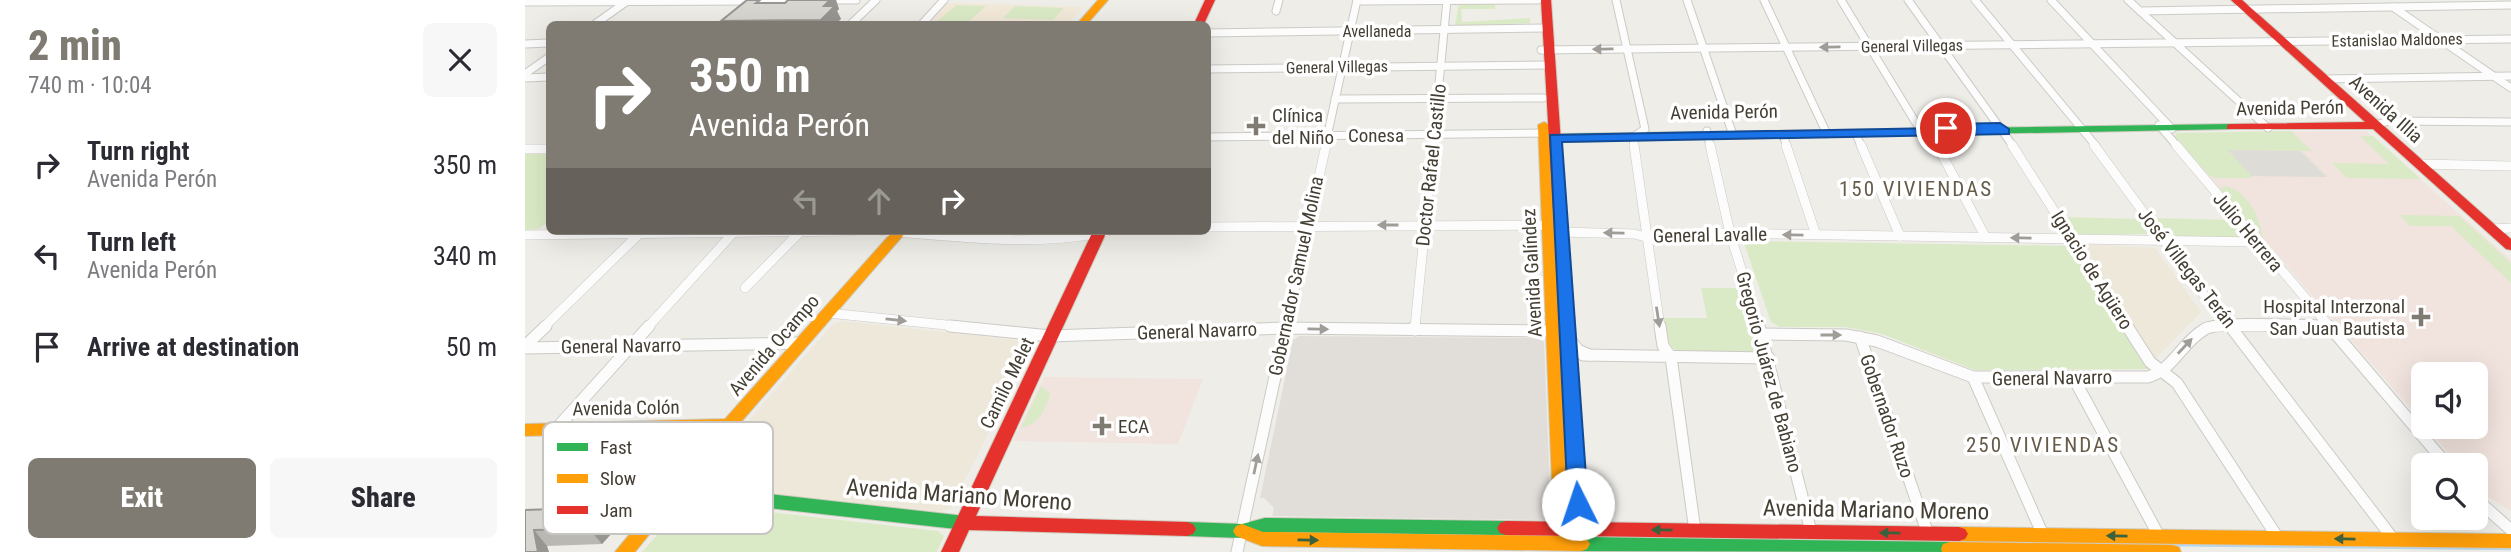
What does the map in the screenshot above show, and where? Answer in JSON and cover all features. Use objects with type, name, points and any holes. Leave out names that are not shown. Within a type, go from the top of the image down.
[{"type":"main road","points":[[1085,21],[1103,0]]},
{"type":"main road","points":[[1200,21],[1210,0]]},
{"type":"main road","name":"Avenida Galíndez","points":[[1538,0],[1544,28]]},
{"type":"main road","name":"Avenida Galíndez","points":[[1546,0],[1545,57],[1560,331],[1563,542]]},
{"type":"main road","name":"Avenida Illia","points":[[2241,4],[2511,246]]},
{"type":"main road","name":"Avenida Galíndez","points":[[1545,57],[1543,98],[1551,134]]},
{"type":"main road","name":"Avenida Perón","points":[[1551,134],[2375,125]]},
{"type":"main road","name":"Avenida Perón","points":[[1732,133],[1856,134],[1925,130]]},
{"type":"main road","name":"Avenida Ocampo","points":[[732,422],[897,235]]},
{"type":"main road","name":"Camilo Melet","points":[[950,552],[1003,434],[1100,235]]},
{"type":"main road","name":"Avenida Galíndez","points":[[1560,331],[1568,355],[1580,529]]},
{"type":"main road","name":"Avenida Colón","points":[[525,430],[543,429]]},
{"type":"main road","name":"Avenida Mariano Moreno","points":[[773,502],[965,523],[1242,531],[1262,539],[1563,542],[1883,550],[2172,552]]},
{"type":"main road","points":[[1563,542],[1580,529]]},
{"type":"main road","name":"Avenida Mariano Moreno","points":[[1580,529],[2511,541]]},
{"type":"main road","name":"Avenida Ocampo","points":[[624,552],[640,534]]},
{"type":"street","points":[[817,0],[856,0]]},
{"type":"street","points":[[854,21],[876,0]]},
{"type":"street","points":[[925,21],[944,0]]},
{"type":"street","points":[[1276,11],[1279,0]]},
{"type":"street","points":[[1357,0],[1538,0]]},
{"type":"street","name":"Gobernador Samuel Molina","points":[[1237,552],[1357,0]]},
{"type":"street","name":"Doctor Rafael Castillo","points":[[1415,330],[1447,0]]},
{"type":"street","points":[[1616,0],[1645,129],[1636,134],[1645,236],[1663,346],[1671,357],[1696,531]]},
{"type":"street","points":[[1687,0],[1732,133]]},
{"type":"street","points":[[1764,0],[1826,132]]},
{"type":"street","points":[[1841,0],[1925,130],[1986,238]]},
{"type":"street","name":"Ignacio de Agüero","points":[[1909,0],[2002,129],[2150,362],[2177,383],[2278,538]]},
{"type":"street","name":"José Villegas Terán","points":[[1975,0],[2082,128],[2162,240],[2394,540]]},
{"type":"street","name":"Julio Herrera","points":[[2051,0],[2166,127],[2257,242],[2437,453]]},
{"type":"street","points":[[2128,0],[2266,126]]},
{"type":"street","points":[[2384,0],[2511,88]]},
{"type":"street","points":[[743,9],[753,1]]},
{"type":"street","points":[[525,2],[804,1]]},
{"type":"street","points":[[599,21],[627,2]]},
{"type":"street","points":[[2140,11],[2241,4],[2511,5]]},
{"type":"street","name":"Avellaneda","points":[[1211,33],[1544,28]]},
{"type":"street","name":"Estanislao Maldones","points":[[2283,42],[2511,39]]},
{"type":"street","name":"General Villegas","points":[[1211,69],[1441,66],[1627,49],[2283,42]]},
{"type":"street","points":[[525,44],[546,43]]},
{"type":"street","points":[[525,76],[546,59]]},
{"type":"street","points":[[525,76],[546,77]]},
{"type":"street","points":[[2324,79],[2511,76]]},
{"type":"street","points":[[1335,99],[1543,98]]},
{"type":"street","points":[[2375,125],[2389,121],[2511,122]]},
{"type":"street","name":"Gregorio Juárez de Babiano","points":[[1707,133],[1730,233],[1769,358],[1811,532]]},
{"type":"street","name":"Conesa","points":[[1211,137],[1551,134]]},
{"type":"street","points":[[1856,134],[1901,236]]},
{"type":"street","points":[[1783,135],[1816,235]]},
{"type":"street","points":[[525,149],[546,149]]},
{"type":"street","points":[[2420,164],[2511,166]]},
{"type":"street","name":"General Lavalle","points":[[1211,227],[1425,225],[1555,229],[1645,236],[1658,240],[1730,233],[2257,242]]},
{"type":"street","points":[[2492,229],[2511,228]]},
{"type":"street","points":[[541,235],[546,231]]},
{"type":"street","points":[[525,235],[546,235]]},
{"type":"street","points":[[525,347],[638,235]]},
{"type":"street","points":[[562,422],[731,235]]},
{"type":"street","points":[[744,288],[797,235]]},
{"type":"street","points":[[946,235],[991,238],[1046,235]]},
{"type":"street","name":"General Navarro","points":[[828,313],[1050,336],[1285,328],[1560,331]]},
{"type":"street","points":[[2162,371],[2200,330],[2209,326],[2329,326]]},
{"type":"street","points":[[1560,331],[1572,344],[1589,355]]},
{"type":"street","name":"General Navarro","points":[[1762,334],[1860,337],[1973,377],[2148,377],[2158,375],[2162,371]]},
{"type":"street","name":"Gobernador Ruzo","points":[[1860,337],[1928,534]]},
{"type":"street","name":"General Navarro","points":[[525,347],[802,343]]},
{"type":"street","points":[[1568,355],[1769,358]]},
{"type":"street","points":[[1973,377],[2043,535]]},
{"type":"street","points":[[2073,377],[2159,536]]},
{"type":"street","points":[[2488,510],[2511,530]]},
{"type":"shaded area","points":[[948,3],[1083,7],[1070,21],[932,21]]},
{"type":"shaded area","name":"Hospital Interzonal San Juan Bautista","points":[[2366,131],[2511,260],[2511,511],[2488,497],[2488,453],[2449,453],[2436,439],[2488,439],[2488,362],[2411,362],[2411,409],[2175,137],[2176,133]]},
{"type":"shaded area","points":[[2228,150],[2301,151],[2327,177],[2251,176]]},
{"type":"shaded area","points":[[2083,244],[2155,248],[2201,312],[2155,359]]},
{"type":"shaded area","points":[[842,321],[1026,341],[1031,347],[951,508],[937,513],[773,495],[773,422],[747,422],[832,325]]},
{"type":"shaded area","points":[[1299,336],[1538,338],[1544,342],[1551,514],[1545,520],[1272,516],[1274,508],[1264,498],[1260,498],[1293,340]]},
{"type":"shaded area","name":"ECA","points":[[1044,377],[1203,379],[1178,444],[1013,441]]},
{"type":"green space","points":[[1459,4],[1495,4],[1495,9],[1461,9],[1462,22],[1530,18],[1530,23],[1457,26]]},
{"type":"green space","points":[[957,5],[986,6],[969,21],[938,21]]},
{"type":"green space","points":[[1015,6],[1064,8],[1053,20],[1003,18]]},
{"type":"green space","points":[[2291,131],[2312,151],[2229,150],[2253,178],[2215,178],[2208,174],[2175,137],[2176,133]]},
{"type":"green space","points":[[2360,136],[2373,136],[2421,179],[2347,178],[2332,163],[2389,164]]},
{"type":"green space","points":[[546,152],[546,223],[539,229],[525,230],[525,153]]},
{"type":"green space","points":[[2225,186],[2247,199],[2259,221],[2263,238],[2220,189]]},
{"type":"green space","points":[[2400,215],[2459,216],[2511,263],[2511,283],[2451,226],[2410,226]]},
{"type":"green space","points":[[2063,217],[2138,219],[2149,234],[2079,235],[2072,232]]},
{"type":"green space","points":[[2154,218],[2232,220],[2244,237],[2177,237],[2165,232]]},
{"type":"green space","points":[[1744,243],[2074,246],[2150,369],[1975,370],[1882,334],[1846,327],[1780,327],[1771,322]]},
{"type":"green space","points":[[1701,288],[1742,288],[1760,349],[1752,354],[1680,353],[1671,346],[1664,318],[1707,318]]},
{"type":"green space","points":[[1041,386],[1050,393],[1044,410],[1037,420],[1021,428]]},
{"type":"green space","points":[[773,512],[938,531],[944,536],[937,552],[642,552],[658,534],[773,534]]},
{"type":"building","points":[[747,0],[760,0],[756,3],[785,3],[788,0],[830,0],[824,6],[835,6],[821,20],[721,21]]},
{"type":"building","points":[[543,509],[543,530],[534,530],[538,552],[525,552],[525,510]]},
{"type":"waterway","points":[[1894,541],[2511,548]]},
{"type":"traffic: fast","points":[[1544,133],[1554,138],[2231,127]]},
{"type":"traffic: fast","points":[[773,502],[965,523]]},
{"type":"traffic: fast","points":[[1187,529],[1242,531],[1265,525],[1506,528]]},
{"type":"traffic: fast","points":[[1581,544],[1950,549]]},
{"type":"traffic: slow","points":[[1085,21],[1103,0]]},
{"type":"traffic: slow","points":[[1544,125],[1563,539]]},
{"type":"traffic: slow","points":[[732,422],[896,235]]},
{"type":"traffic: slow","points":[[1566,314],[1580,529],[1575,533]]},
{"type":"traffic: slow","points":[[525,430],[543,430]]},
{"type":"traffic: slow","points":[[1242,531],[1262,539],[1581,544]]},
{"type":"traffic: slow","points":[[624,552],[639,534]]},
{"type":"traffic: slow","points":[[1959,534],[2511,541]]},
{"type":"traffic: slow","points":[[1950,549],[2172,552]]},
{"type":"traffic: jam","points":[[1200,21],[1210,0]]},
{"type":"traffic: jam","points":[[1546,0],[1566,314]]},
{"type":"traffic: jam","points":[[2236,0],[2511,246]]},
{"type":"traffic: jam","points":[[2231,127],[2375,125]]},
{"type":"traffic: jam","points":[[950,552],[1098,235]]},
{"type":"traffic: jam","points":[[965,523],[1187,529]]},
{"type":"traffic: jam","points":[[1506,528],[1959,534]]},
{"type":"place","name":"Clínica del Niño","points":[[1256,126]]},
{"type":"place","name":"Hospital Interzonal San Juan Bautista","points":[[2421,317]]},
{"type":"place","name":"ECA","points":[[1102,426]]},
{"type":"district","name":"150 VIVIENDAS","points":[[1916,189]]},
{"type":"district","name":"250 VIVIENDAS","points":[[2043,445]]},
{"type":"route","points":[[1578,504],[1555,138],[2004,132],[2000,127],[1946,128]]}]
